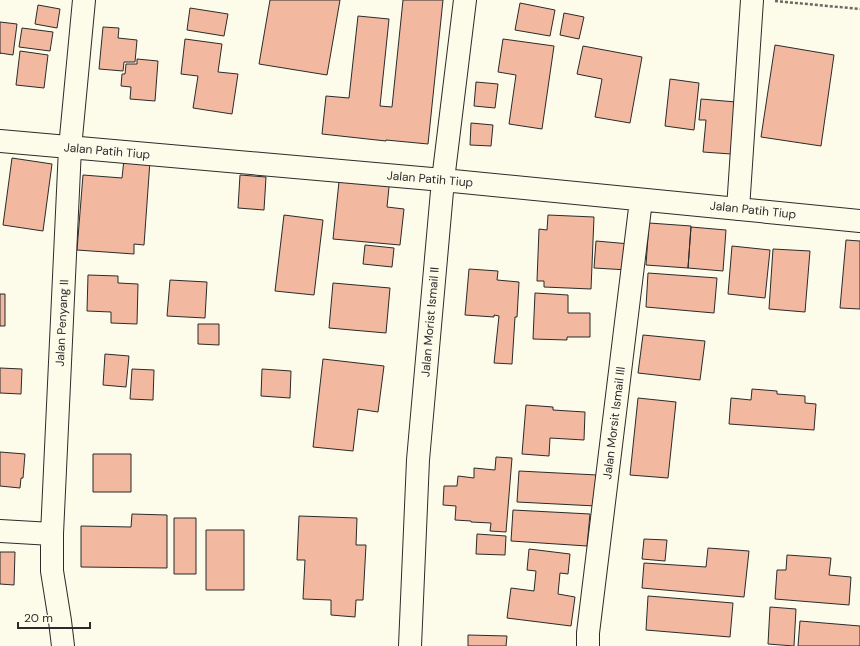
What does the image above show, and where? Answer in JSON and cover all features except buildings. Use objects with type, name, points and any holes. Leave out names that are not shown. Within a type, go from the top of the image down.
[{"type":"street","name":"Jalan Penyang II","points":[[63,646],[52,571],[52,534],[70,148],[84,0]]},
{"type":"street","name":"Jalan Morist Ismail II","points":[[410,646],[418,460],[443,180],[465,0]]},
{"type":"street","points":[[738,209],[762,0]]},
{"type":"street","name":"Jalan Patih Tiup","points":[[0,141],[443,180],[860,221]]},
{"type":"street","name":"Jalan Morsit Ismail III","points":[[588,646],[588,633],[641,200]]},
{"type":"street","points":[[0,531],[52,534]]},
{"type":"path","points":[[762,0],[860,8]]}]
